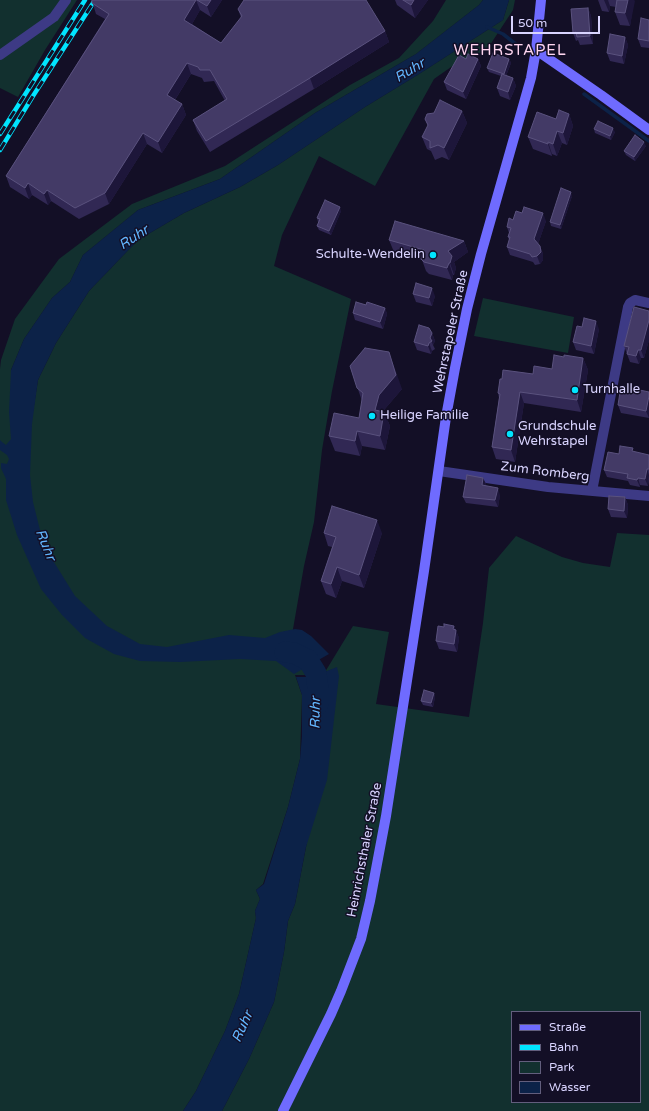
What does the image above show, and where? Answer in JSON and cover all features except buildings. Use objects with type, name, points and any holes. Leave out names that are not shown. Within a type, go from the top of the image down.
[{"type":"main road","name":"Wehrstapeler Straße","points":[[408,674],[447,410],[467,309],[531,78],[536,50],[541,0]]},
{"type":"main road","points":[[536,50],[649,130]]},
{"type":"main road","name":"Heinrichsthaler Straße","points":[[283,1111],[331,1014],[352,965],[360,939],[375,881],[408,674]]},
{"type":"street","points":[[0,54],[54,17],[66,0]]},
{"type":"street","points":[[592,491],[628,307],[630,303],[635,300],[649,303]]},
{"type":"street","name":"Zum Romberg","points":[[439,471],[548,487],[649,496]]},
{"type":"green space","points":[[0,0],[62,0],[55,12],[0,52]]},
{"type":"green space","points":[[69,0],[77,0],[45,50],[18,97],[0,88],[0,59]]},
{"type":"green space","points":[[446,0],[483,0],[479,5],[416,54],[315,113],[220,179],[138,210],[83,255],[70,282],[52,298],[24,339],[11,370],[31,424],[38,380],[56,343],[89,291],[138,240],[184,213],[240,187],[278,165],[365,107],[503,20],[509,0],[515,0],[513,10],[488,48],[472,58],[461,60],[434,79],[375,186],[319,156],[282,235],[274,266],[351,299],[332,391],[322,450],[314,522],[304,566],[289,652],[311,675],[295,675],[302,695],[300,759],[288,807],[263,884],[256,890],[260,899],[255,911],[256,918],[239,994],[225,1031],[196,1091],[183,1111],[0,1111],[0,369],[1,360],[15,319],[59,259],[132,204],[225,166],[350,85],[399,58],[433,21]]},
{"type":"green space","points":[[483,298],[574,317],[568,353],[474,336]]},
{"type":"green space","points":[[617,533],[649,535],[649,1111],[222,1111],[249,1059],[274,1002],[284,952],[288,921],[295,904],[306,847],[337,668],[325,672],[353,626],[389,632],[376,704],[469,717],[483,623],[489,568],[516,536],[562,557],[583,563],[610,567]]},
{"type":"water","points":[[483,0],[509,0],[503,20],[365,107],[278,165],[240,187],[184,213],[138,240],[89,291],[56,343],[38,380],[32,424],[30,475],[33,502],[44,546],[75,596],[107,626],[140,644],[167,647],[229,635],[265,638],[280,632],[295,629],[302,630],[311,636],[329,654],[294,674],[276,661],[240,659],[180,662],[140,661],[114,654],[85,638],[62,615],[41,589],[17,535],[6,500],[6,479],[1,468],[1,463],[7,464],[9,459],[7,455],[0,450],[0,440],[6,445],[11,439],[9,412],[11,370],[24,339],[52,298],[70,282],[83,255],[138,210],[220,179],[315,113],[416,54],[479,5]]},
{"type":"water","points":[[337,667],[339,676],[327,780],[306,847],[295,904],[288,921],[284,952],[274,1002],[249,1059],[222,1111],[183,1111],[196,1091],[225,1031],[239,994],[256,918],[255,911],[260,899],[256,890],[264,884],[288,807],[300,759],[302,736],[302,695],[296,677],[312,677]]},
{"type":"waterway","points":[[487,27],[503,34],[517,45]]},
{"type":"waterway","points":[[584,94],[649,141]]},
{"type":"waterway","name":"Ruhr","points":[[285,652],[294,653],[308,660],[316,673],[318,704]]},
{"type":"railway","points":[[0,134],[85,0]]},
{"type":"railway","points":[[0,150],[95,0]]},
{"type":"place","name":"Schulte-Wendelin","points":[[433,255]]},
{"type":"place","name":"Turnhalle","points":[[575,390]]},
{"type":"place","name":"Heilige Familie","points":[[372,416]]},
{"type":"place","name":"Grundschule Wehrstapel","points":[[510,434]]},
{"type":"district","name":"WEHRSTAPEL","points":[[510,51]]}]
